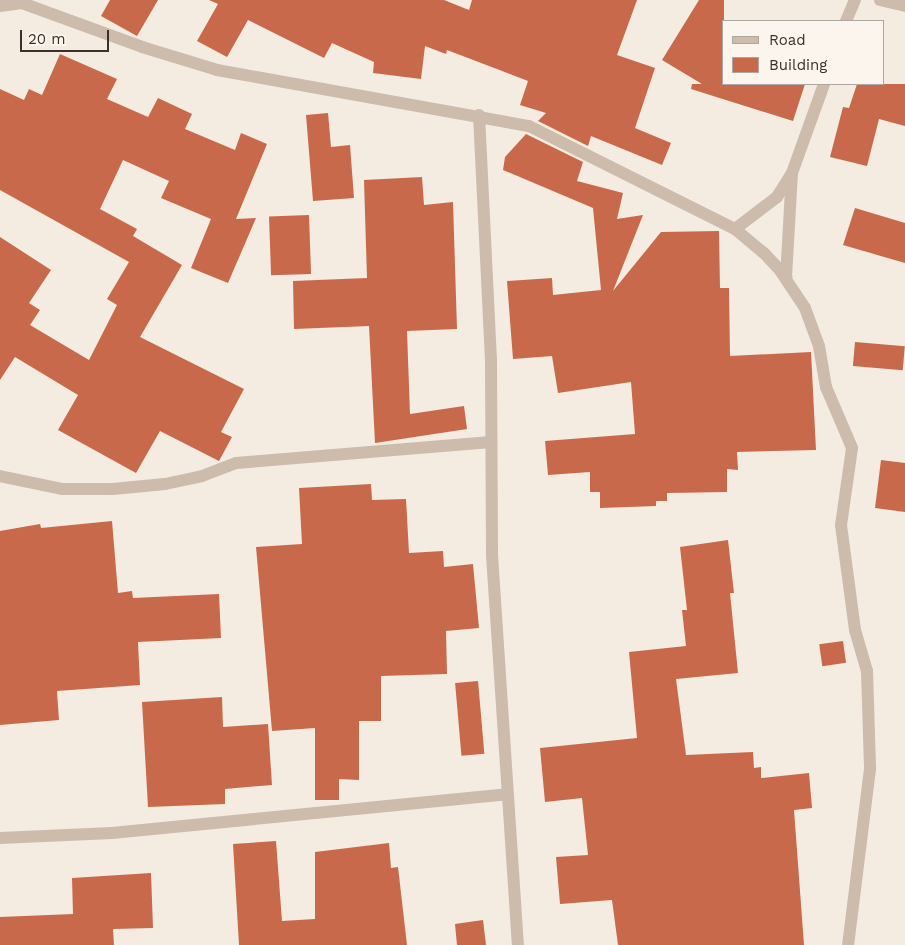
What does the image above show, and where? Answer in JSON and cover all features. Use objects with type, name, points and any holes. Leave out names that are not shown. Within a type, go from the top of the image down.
[{"type":"street","points":[[846,20],[855,0]]},
{"type":"street","points":[[880,0],[905,6]]},
{"type":"street","points":[[0,6],[22,2],[142,47],[217,70],[479,115],[529,126],[735,229],[764,253],[786,277],[805,308],[819,346],[826,387],[852,448],[841,525],[855,630],[867,671],[870,769],[848,945]]},
{"type":"street","points":[[735,229],[777,197],[792,173],[824,85]]},
{"type":"street","points":[[479,115],[491,359],[492,555],[518,945]]},
{"type":"street","points":[[786,277],[792,173]]},
{"type":"street","points":[[0,476],[62,489],[113,489],[174,482],[236,463],[491,442]]},
{"type":"street","points":[[0,838],[112,833],[507,794]]},
{"type":"building","points":[[110,0],[158,0],[137,36],[101,16]]},
{"type":"building","points":[[209,0],[444,0],[469,10],[472,0],[637,0],[617,55],[655,68],[635,128],[671,143],[662,165],[591,136],[588,146],[538,121],[546,113],[520,105],[528,81],[447,50],[446,54],[425,46],[421,79],[373,73],[374,62],[332,43],[324,58],[248,20],[227,57],[197,41],[218,4]]},
{"type":"building","points":[[699,0],[724,0],[724,20],[722,20],[722,85],[805,85],[793,121],[691,89],[692,84],[702,84],[662,60]]},
{"type":"building","points":[[60,54],[117,79],[107,99],[148,117],[158,98],[192,114],[185,129],[235,150],[241,133],[267,144],[236,219],[256,218],[228,283],[191,268],[211,219],[161,198],[169,181],[123,160],[100,209],[137,229],[133,236],[182,265],[140,337],[244,389],[221,432],[232,437],[219,461],[160,431],[136,473],[58,430],[78,395],[15,357],[0,380],[0,237],[51,270],[29,303],[40,310],[30,325],[89,360],[117,305],[107,299],[129,262],[0,190],[0,89],[24,100],[29,89],[42,95]]},
{"type":"building","points":[[905,84],[905,126],[879,119],[867,166],[830,157],[843,107],[849,108],[857,85]]},
{"type":"building","points":[[328,113],[331,147],[350,145],[354,198],[313,201],[306,115]]},
{"type":"building","points":[[526,134],[583,162],[577,181],[623,193],[617,219],[643,215],[613,291],[661,232],[719,231],[720,288],[729,288],[730,356],[811,352],[816,450],[737,452],[738,470],[727,469],[727,492],[667,493],[667,501],[656,501],[656,506],[600,508],[600,492],[590,492],[590,472],[548,475],[545,441],[635,434],[631,382],[558,393],[552,356],[513,359],[507,281],[552,278],[553,295],[601,290],[593,208],[503,170],[505,157]]},
{"type":"building","points":[[422,177],[424,205],[453,202],[457,329],[407,331],[410,414],[464,406],[467,429],[375,443],[369,326],[294,329],[293,281],[367,278],[364,180]]},
{"type":"building","points":[[855,208],[905,223],[905,263],[843,245]]},
{"type":"building","points":[[309,215],[311,274],[271,275],[269,216]]},
{"type":"building","points":[[855,342],[905,346],[903,370],[853,366]]},
{"type":"building","points":[[881,460],[905,463],[905,512],[875,508]]},
{"type":"building","points":[[371,484],[372,500],[406,499],[409,553],[443,551],[444,567],[473,564],[479,628],[446,631],[447,674],[381,676],[381,721],[359,721],[359,780],[339,779],[339,800],[315,800],[315,728],[272,731],[256,547],[302,544],[299,488]]},
{"type":"building","points":[[112,521],[118,593],[132,591],[133,598],[219,594],[221,638],[138,642],[140,685],[57,691],[59,720],[0,725],[0,531],[40,524],[41,528]]},
{"type":"building","points":[[728,540],[734,593],[730,593],[738,673],[676,679],[686,755],[753,752],[754,768],[761,767],[761,778],[809,773],[812,808],[794,810],[804,945],[618,945],[612,900],[560,904],[556,857],[588,855],[582,798],[545,802],[540,748],[637,738],[629,652],[686,646],[682,610],[687,610],[680,547]]},
{"type":"building","points":[[843,641],[846,663],[822,666],[819,644]]},
{"type":"building","points":[[478,681],[484,754],[461,756],[455,683]]},
{"type":"building","points":[[222,697],[223,727],[268,724],[272,785],[225,789],[225,804],[148,807],[142,702]]},
{"type":"building","points":[[276,841],[282,921],[315,919],[315,852],[389,843],[391,868],[398,867],[407,945],[239,945],[233,844]]},
{"type":"building","points":[[151,873],[153,928],[113,929],[114,945],[0,945],[0,917],[73,914],[72,878]]},
{"type":"building","points":[[483,920],[486,945],[457,945],[455,924]]}]
